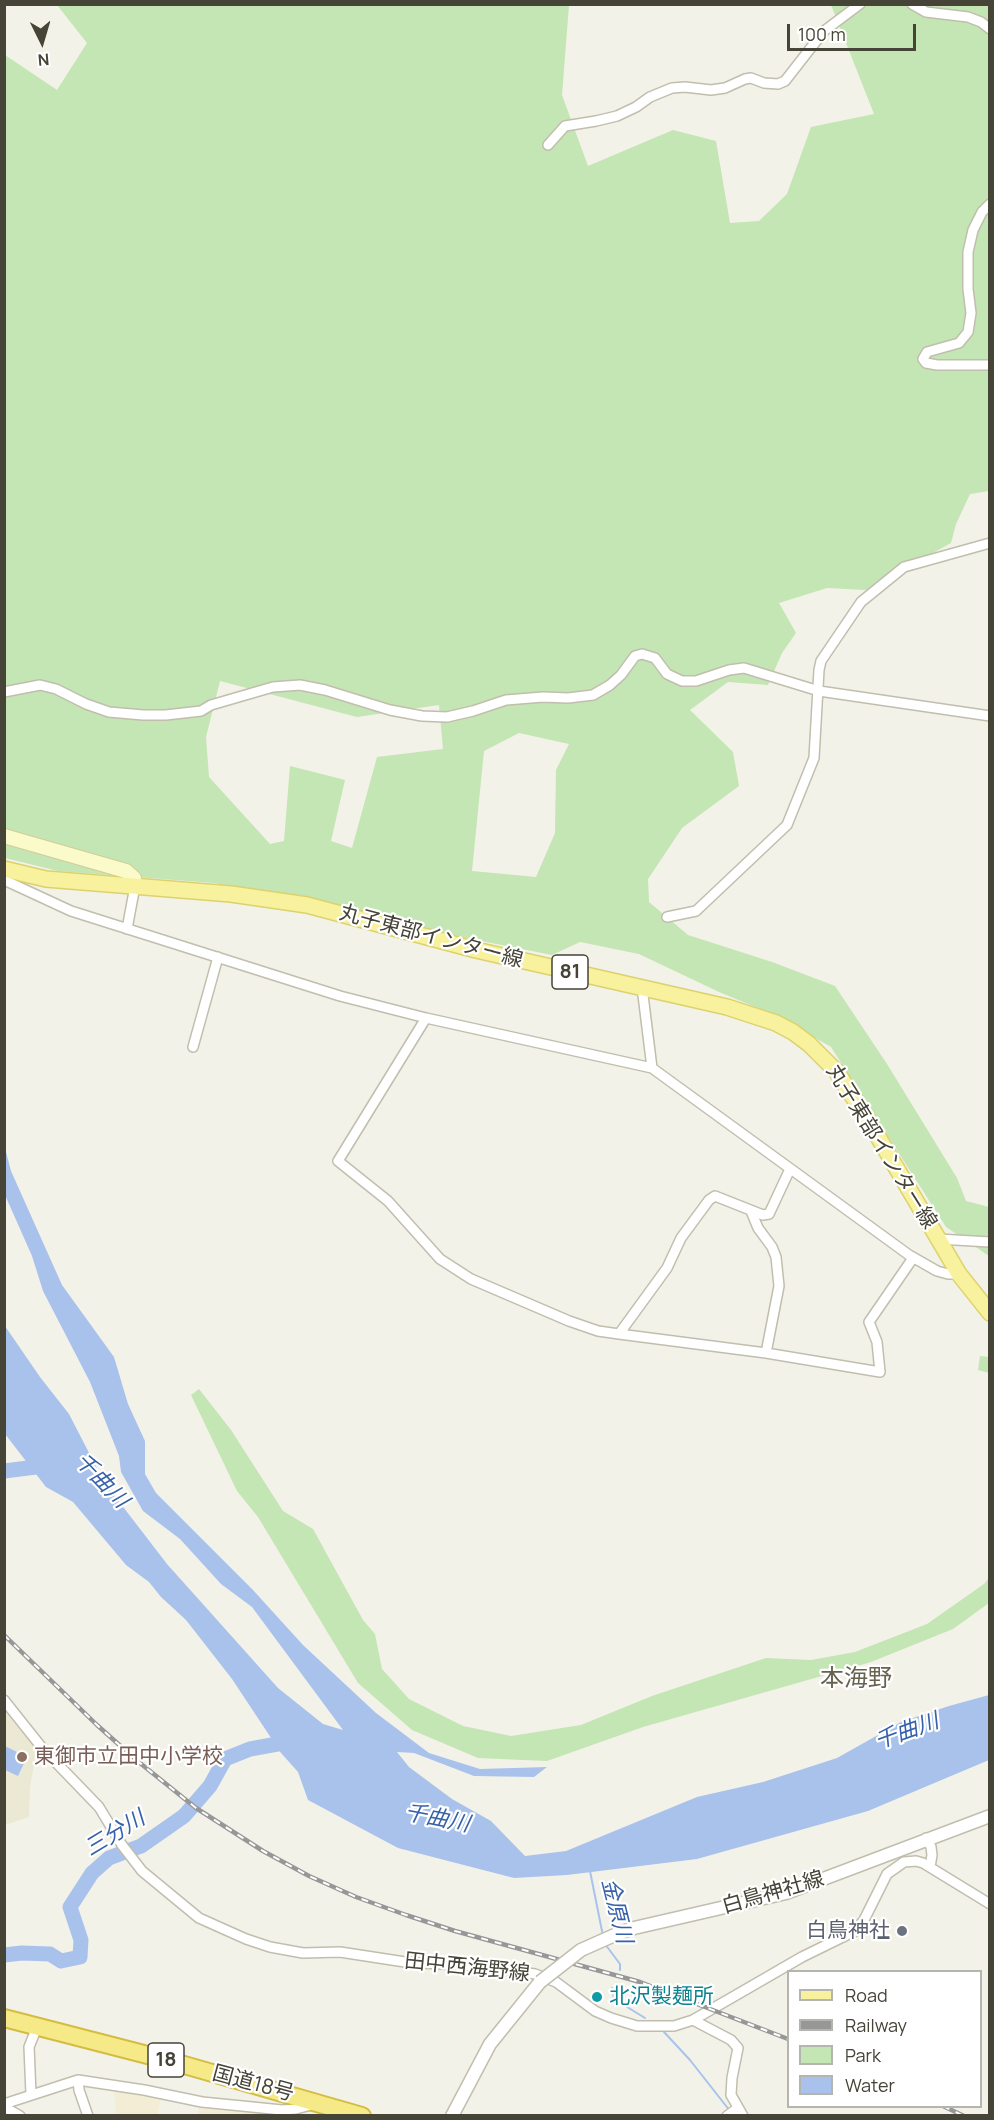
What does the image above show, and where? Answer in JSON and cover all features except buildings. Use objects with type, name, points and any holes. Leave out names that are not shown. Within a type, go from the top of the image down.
[{"type":"highway","name":"国道18号","points":[[4,2018],[362,2115]]},
{"type":"main road","points":[[4,836],[126,871],[134,878],[135,886]]},
{"type":"main road","name":"丸子東部インター線","points":[[4,869],[46,879],[251,896],[307,905],[476,950],[754,1014],[785,1028],[809,1044],[829,1063],[842,1080],[959,1274],[990,1313]]},
{"type":"street","points":[[548,145],[565,126],[596,122],[617,116],[650,97],[672,88],[711,90],[725,88],[751,78],[764,83],[778,84],[785,81],[824,31],[860,4]]},
{"type":"street","points":[[912,4],[926,12],[968,17],[981,22],[990,29]]},
{"type":"street","points":[[990,204],[973,230],[968,252],[968,290],[971,313],[968,332],[958,343],[927,352],[923,359],[926,363],[937,365],[990,365]]},
{"type":"street","points":[[667,917],[696,911],[787,825],[814,758],[821,661],[861,602],[904,567],[990,543]]},
{"type":"street","points":[[4,692],[40,685],[56,689],[86,704],[109,712],[166,715],[201,711],[230,699],[273,687],[300,685],[325,690],[390,710],[422,716],[447,717],[506,700],[593,695],[610,686],[635,656],[642,654],[655,658],[667,674],[682,681],[696,681],[729,670],[744,668],[819,691],[990,716]]},
{"type":"street","points":[[4,880],[71,911],[339,996],[426,1018],[652,1068],[913,1258],[948,1275],[959,1274]]},
{"type":"street","points":[[127,929],[135,886]]},
{"type":"street","points":[[192,1047],[218,957]]},
{"type":"street","points":[[642,987],[652,1068]]},
{"type":"street","points":[[426,1018],[338,1161],[388,1201],[440,1258],[471,1279],[598,1331],[766,1353],[880,1372],[877,1342],[869,1322],[913,1258]]},
{"type":"street","points":[[619,1334],[667,1268],[681,1238],[710,1200],[715,1196],[751,1211],[763,1215],[769,1214],[790,1169]]},
{"type":"street","points":[[751,1211],[758,1228],[772,1247],[776,1257],[779,1286],[766,1353]]},
{"type":"street","points":[[938,1239],[990,1242]]},
{"type":"street","name":"田中西海野線","points":[[4,1700],[43,1749],[99,1807],[122,1845],[142,1871],[199,1918],[270,1947],[303,1953],[340,1952],[405,1962],[477,1966],[535,1974],[556,1982],[595,2011],[638,2026],[674,2026],[693,2020],[802,1957],[855,1931],[864,1920],[887,1874],[895,1867],[904,1862],[915,1861],[930,1867]]},
{"type":"street","name":"白鳥神社線","points":[[452,2115],[490,2044],[540,1982],[581,1950],[634,1928],[786,1893],[926,1838],[990,1816]]},
{"type":"street","points":[[926,1838],[931,1847],[930,1867],[990,1904]]},
{"type":"street","points":[[693,2020],[731,2040],[738,2048],[731,2095],[739,2111],[727,2115]]},
{"type":"street","points":[[31,2094],[29,2047],[37,2027]]},
{"type":"street","points":[[78,2080],[88,2115]]},
{"type":"street","points":[[4,2105],[78,2080],[202,2102],[282,2110],[296,2109],[320,2102]]},
{"type":"street","points":[[4,2105],[20,2115]]},
{"type":"shaded area","name":"東御市立田中小学校","points":[[4,1700],[43,1749],[34,1765],[30,1787],[29,1817],[5,1825]]},
{"type":"shaded area","points":[[114,2090],[161,2096],[158,2115],[116,2115]]},
{"type":"shaded area","points":[[200,2105],[279,2113],[278,2116],[197,2116]]},
{"type":"green space","points":[[57,5],[569,5],[562,95],[588,166],[673,130],[716,141],[730,223],[759,221],[787,194],[811,127],[874,114],[831,5],[989,5],[989,491],[970,494],[956,524],[951,543],[866,590],[827,588],[779,603],[796,633],[782,653],[768,685],[728,682],[690,710],[733,752],[739,786],[682,828],[648,879],[649,902],[688,935],[772,962],[835,986],[887,1064],[957,1178],[966,1201],[989,1207],[989,1256],[946,1227],[831,1047],[777,1016],[719,992],[639,954],[580,942],[552,955],[416,928],[337,905],[214,883],[58,871],[5,858],[5,55],[57,90],[87,43]],"holes":[[[220,681],[357,717],[439,705],[443,749],[377,757],[352,848],[331,841],[345,780],[290,766],[284,841],[270,844],[209,777],[206,737]],[[519,733],[569,744],[556,770],[555,833],[536,877],[472,871],[484,751]]]},
{"type":"green space","points":[[980,1356],[989,1357],[989,1373],[978,1370]]},
{"type":"green space","points":[[199,1389],[231,1430],[283,1511],[313,1529],[363,1620],[375,1634],[382,1669],[409,1699],[463,1726],[511,1736],[581,1725],[652,1696],[766,1658],[811,1660],[855,1652],[927,1624],[984,1584],[989,1578],[989,1603],[953,1629],[871,1662],[643,1727],[547,1761],[478,1758],[412,1730],[358,1683],[258,1517],[237,1491],[191,1395]]},
{"type":"water","name":"千曲川","points":[[5,1148],[11,1171],[62,1285],[114,1357],[128,1404],[145,1441],[145,1474],[156,1493],[253,1590],[303,1645],[376,1713],[429,1753],[480,1769],[547,1767],[534,1777],[474,1776],[414,1753],[397,1752],[409,1767],[452,1799],[491,1821],[525,1856],[566,1851],[697,1797],[763,1782],[837,1758],[901,1722],[989,1695],[989,1760],[868,1811],[697,1859],[567,1875],[514,1878],[398,1848],[308,1800],[298,1772],[281,1753],[232,1679],[186,1620],[161,1597],[149,1582],[126,1565],[73,1502],[46,1487],[5,1434],[5,1326],[69,1414],[104,1482],[167,1564],[278,1688],[323,1724],[343,1730],[252,1607],[221,1584],[180,1539],[143,1511],[121,1472],[119,1456],[90,1382],[43,1291],[32,1256],[5,1195]]},
{"type":"water","points":[[5,1746],[27,1757],[18,1776],[5,1770]]},
{"type":"waterway","points":[[4,1471],[52,1465]]},
{"type":"waterway","name":"三分川","points":[[4,1955],[50,1954],[61,1961],[80,1957],[81,1940],[70,1907],[92,1873],[109,1858],[141,1846],[184,1816],[210,1786],[225,1759],[250,1749],[294,1741]]},
{"type":"waterway","name":"金原川","points":[[590,1871],[603,1936]]},
{"type":"waterway","name":"金原川","points":[[605,1944],[620,1964],[620,1970]]},
{"type":"waterway","name":"金原川","points":[[612,1988],[614,1999],[645,2018]]},
{"type":"waterway","name":"金原川","points":[[664,2032],[690,2060],[730,2111]]},
{"type":"railway","points":[[4,1635],[97,1725],[196,1808],[263,1851],[309,1876],[356,1897],[455,1931],[640,1982],[787,2039]]},
{"type":"railway","points":[[947,2108],[964,2116]]},
{"type":"place","name":"東御市立田中小学校","points":[[22,1757]]},
{"type":"place","name":"白鳥神社","points":[[902,1931]]},
{"type":"place","name":"北沢製麺所","points":[[597,1997]]},
{"type":"district","name":"本海野","points":[[856,1679]]}]
